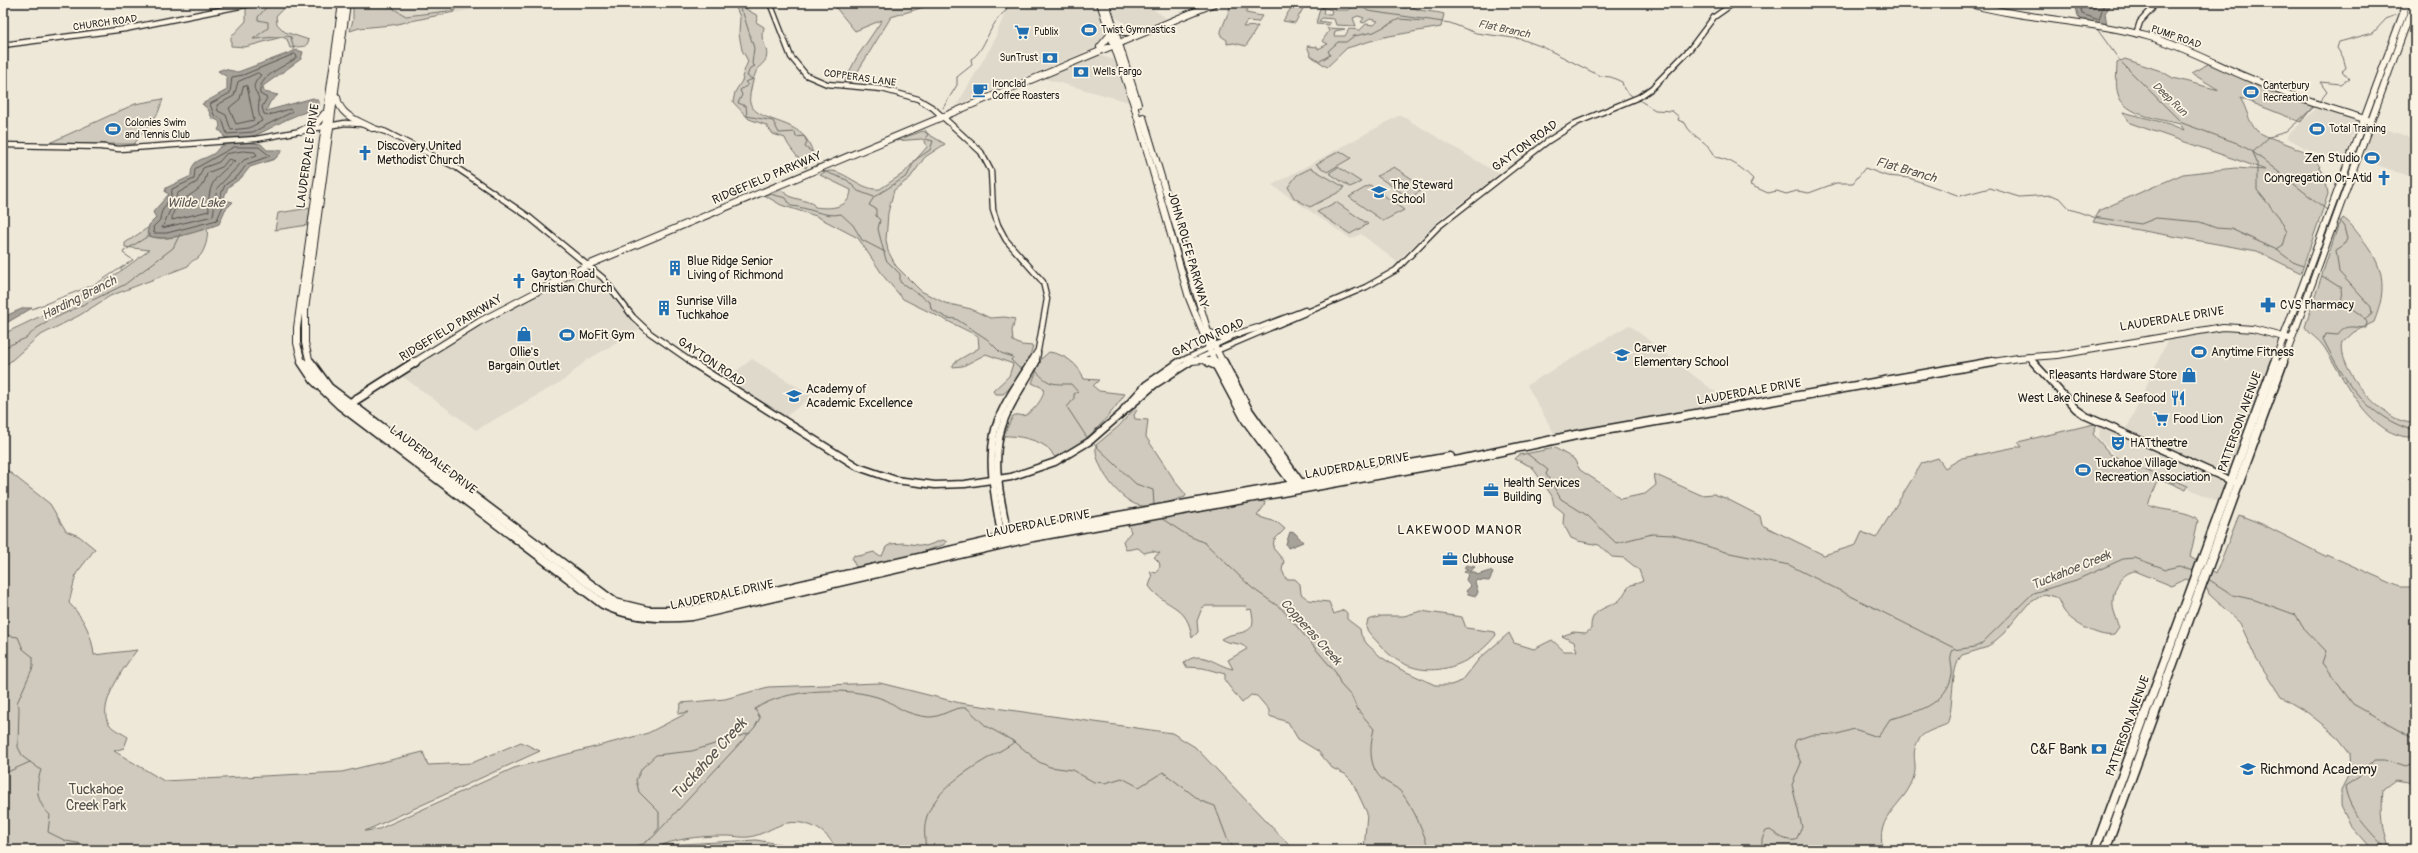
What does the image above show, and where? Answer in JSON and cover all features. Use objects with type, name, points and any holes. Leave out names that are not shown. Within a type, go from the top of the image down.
[{"type":"main road","name":"LAUDERDALE DRIVE","points":[[327,126],[327,110],[342,3]]},
{"type":"main road","name":"LAUDERDALE DRIVE","points":[[347,3],[336,84],[327,126],[303,335],[306,354],[315,373],[345,404],[597,592],[615,603],[636,609],[673,613],[695,610],[1005,540],[1277,487],[1298,486]]},
{"type":"main road","name":"JOHN ROLFE PARKWAY","points":[[1100,3],[1110,35],[1123,52],[1208,332],[1216,365],[1251,426],[1284,471],[1298,486]]},
{"type":"main road","name":"JOHN ROLFE PARKWAY","points":[[1106,3],[1114,28],[1118,58],[1133,102],[1189,298],[1212,349],[1257,424],[1298,486]]},
{"type":"main road","name":"RIDGEFIELD PARKWAY","points":[[1043,73],[1094,54],[1137,32],[1205,4],[1215,3]]},
{"type":"main road","name":"PUMP ROAD","points":[[1966,3],[2008,14],[2136,34],[2194,52],[2273,89],[2370,121]]},
{"type":"main road","name":"PATTERSON AVENUE","points":[[2235,482],[2291,339],[2364,119],[2407,3]]},
{"type":"main road","name":"PATTERSON AVENUE","points":[[2334,210],[2370,121],[2414,3]]},
{"type":"main road","name":"RIDGEFIELD PARKWAY","points":[[345,404],[494,314],[587,264],[942,116],[1100,47],[1131,38],[1205,4]]},
{"type":"main road","points":[[1114,28],[1124,32],[1137,32]]},
{"type":"main road","points":[[1100,47],[1106,43],[1110,35]]},
{"type":"main road","points":[[1123,52],[1131,38]]},
{"type":"main road","points":[[1094,54],[1108,53],[1118,58]]},
{"type":"main road","points":[[336,84],[337,104],[340,110],[372,128]]},
{"type":"main road","points":[[301,131],[317,123],[327,110]]},
{"type":"main road","name":"PATTERSON AVENUE","points":[[2095,850],[2205,565],[2235,482],[2284,336],[2328,227]]},
{"type":"main road","name":"LAUDERDALE DRIVE","points":[[1005,540],[1298,486],[1460,460],[1466,457],[1568,436],[2028,357],[2058,355],[2223,327],[2253,329],[2291,339]]},
{"type":"main road","points":[[1208,332],[1224,338],[1257,328]]},
{"type":"main road","points":[[1191,361],[1204,360],[1216,365]]},
{"type":"main road","points":[[1277,487],[1283,480],[1284,471]]},
{"type":"main road","name":"PATTERSON AVENUE","points":[[2105,850],[2197,586]]},
{"type":"street","name":"CHURCH ROAD","points":[[3,45],[126,29],[255,3]]},
{"type":"street","name":"COPPERAS LANE","points":[[770,3],[791,57],[806,75],[832,85],[877,88],[903,93],[924,102],[942,116],[981,152],[988,162],[993,177],[993,210],[998,225],[1006,240],[1037,273],[1042,282],[1047,299],[1037,361],[1002,425],[997,455],[996,480],[1005,540]]},
{"type":"street","name":"GAYTON ROAD","points":[[3,146],[102,147],[119,150],[135,147],[246,140],[351,123],[372,128],[399,138],[463,172],[529,217],[603,278],[635,320],[656,338],[728,387],[849,462],[886,478],[912,483],[958,485],[996,480],[1028,472],[1066,456],[1090,441],[1164,377],[1212,349],[1325,305],[1366,287],[1396,270],[1438,227],[1548,141],[1576,123],[1647,92],[1683,57],[1714,17],[1734,3]]},
{"type":"street","points":[[2136,34],[2140,22],[2152,9],[2152,3]]},
{"type":"street","name":"GAYTON ROAD","points":[[1116,418],[1152,380],[1257,328],[1325,305]]},
{"type":"street","points":[[2028,357],[2071,404],[2092,420],[2235,482]]},
{"type":"shaded area","points":[[354,3],[486,3],[482,8],[352,30]]},
{"type":"shaded area","points":[[1005,3],[1097,3],[1107,35],[1097,47],[957,105],[992,45],[1005,13]]},
{"type":"shaded area","points":[[1110,3],[1144,3],[1166,18],[1135,30],[1114,16]]},
{"type":"shaded area","points":[[1098,55],[1114,60],[1129,102],[1042,78]]},
{"type":"shaded area","points":[[2319,106],[2356,120],[2344,163],[2305,148],[2286,137]]},
{"type":"shaded area","name":"The Steward School","points":[[1400,115],[1499,174],[1440,219],[1397,262],[1361,234],[1351,239],[1272,185]]},
{"type":"shaded area","points":[[2373,125],[2415,139],[2415,155],[2409,176],[2357,158]]},
{"type":"shaded area","points":[[582,270],[588,271],[598,280],[639,330],[587,360],[564,380],[476,430],[399,374],[470,330]]},
{"type":"shaded area","name":"Carver Elementary School","points":[[1629,325],[1733,406],[1556,437],[1527,385]]},
{"type":"shaded area","points":[[2221,328],[2249,330],[2278,339],[2228,473],[2224,475],[2125,432],[2169,337]]},
{"type":"shaded area","points":[[752,359],[812,396],[783,419],[723,381]]},
{"type":"shaded area","points":[[2100,425],[2220,478],[2224,484],[2219,502],[2117,456],[2099,439]]},
{"type":"green space","points":[[264,3],[288,3],[276,16],[277,24],[285,32],[309,40],[306,46],[290,48],[287,39],[282,37],[245,47],[231,46],[231,37],[246,21],[246,7]]},
{"type":"green space","points":[[353,3],[392,3],[394,9],[406,16],[456,10],[454,12],[392,25],[359,28],[350,31],[353,20]]},
{"type":"green space","points":[[734,3],[748,3],[746,9],[758,16],[756,22],[764,27],[762,36],[767,56],[758,68],[755,75],[750,103],[755,110],[763,115],[792,127],[801,133],[808,142],[813,154],[806,168],[803,166],[785,138],[773,134],[766,125],[749,119],[733,102],[735,92],[743,79],[742,77],[748,61],[742,50],[739,34],[740,17]]},
{"type":"green space","points":[[832,3],[937,3],[891,17],[850,84],[843,84],[857,57],[882,20],[855,31]]},
{"type":"green space","points":[[1229,3],[1253,3],[1249,4],[1246,13],[1262,16],[1258,22],[1247,21],[1243,27],[1258,26],[1246,46],[1234,43],[1227,44],[1227,40],[1221,36],[1221,31],[1230,8]]},
{"type":"green space","points":[[1294,3],[1306,3],[1295,23],[1283,21]]},
{"type":"green space","points":[[1326,3],[1330,3],[1336,10],[1348,10],[1353,7],[1349,3],[1396,3],[1396,6],[1406,8],[1412,3],[1415,4],[1413,7],[1416,9],[1444,14],[1441,27],[1384,37],[1347,48],[1327,67],[1311,56],[1307,46],[1318,47],[1318,49],[1328,44],[1322,41],[1329,31],[1327,28],[1345,29],[1335,31],[1334,36],[1345,36],[1349,29],[1360,30],[1366,24],[1374,25],[1378,21],[1370,19],[1364,23],[1361,22],[1364,18],[1358,16],[1353,18],[1356,26],[1336,25],[1334,19],[1322,18],[1319,21],[1330,23],[1329,25],[1316,24],[1320,8],[1324,9],[1323,14],[1331,14],[1332,10],[1321,7]]},
{"type":"green space","points":[[2125,59],[2161,71],[2173,78],[2219,90],[2191,73],[2212,62],[2314,105],[2301,122],[2240,98],[2257,131],[2306,153],[2313,158],[2323,172],[2328,194],[2301,273],[2257,251],[2093,222],[2100,210],[2183,174],[2235,168],[2266,170],[2130,123],[2123,112],[2169,124],[2184,130],[2180,124],[2135,112],[2122,101],[2118,94],[2117,87],[2117,63]]},
{"type":"green space","name":"Colonies Swim and Tennis Club","points":[[163,99],[158,113],[134,144],[47,144],[135,104]]},
{"type":"green space","points":[[923,131],[945,144],[925,157],[910,178],[894,190],[888,213],[886,240],[888,251],[896,266],[921,291],[945,303],[971,309],[990,318],[1005,317],[1015,319],[1012,331],[1013,341],[1021,345],[1033,346],[1028,359],[1013,385],[1003,394],[995,394],[993,391],[1009,376],[1013,364],[986,354],[963,366],[952,367],[955,362],[979,348],[978,336],[903,299],[885,278],[858,238],[816,216],[781,205],[764,195],[781,190],[791,197],[812,203],[815,207],[832,208],[843,204],[850,196],[851,190],[820,175],[827,171],[834,171],[864,186],[872,189],[880,189],[904,173],[927,147],[925,141],[922,139],[894,141]]},
{"type":"green space","points":[[1340,151],[1351,158],[1327,172],[1316,164]]},
{"type":"green space","points":[[1338,167],[1361,182],[1350,187],[1329,173]]},
{"type":"green space","points":[[1394,167],[1426,188],[1409,198],[1377,176]]},
{"type":"green space","points":[[1311,168],[1344,187],[1343,190],[1310,207],[1294,198],[1288,187],[1297,175]]},
{"type":"green space","points":[[1370,185],[1404,210],[1383,221],[1349,197]]},
{"type":"green space","points":[[1336,202],[1368,224],[1350,234],[1317,212]]},
{"type":"green space","points":[[310,208],[308,225],[275,230],[278,213]]},
{"type":"green space","points":[[2343,218],[2354,229],[2374,257],[2379,267],[2382,287],[2381,298],[2374,322],[2354,332],[2343,342],[2343,353],[2347,366],[2355,381],[2379,407],[2404,422],[2415,422],[2415,437],[2399,435],[2385,429],[2372,418],[2360,405],[2322,344],[2305,327],[2338,226]]},
{"type":"green space","points":[[149,227],[150,236],[156,238],[171,238],[207,228],[206,244],[203,252],[188,266],[110,296],[80,315],[39,336],[3,368],[3,334],[79,296],[115,275],[132,263],[149,250],[125,247],[125,243]]},
{"type":"green space","points":[[1049,352],[1065,357],[1075,364],[1084,379],[1099,380],[1093,386],[1099,391],[1125,394],[1111,413],[1086,439],[1055,457],[1046,446],[1041,443],[1022,437],[1003,436],[1013,416],[1026,415],[1041,399],[1043,395],[1043,388],[1032,383],[1041,359]]},
{"type":"green space","points":[[1135,408],[1137,410],[1134,415],[1135,419],[1148,420],[1146,437],[1186,495],[1185,497],[1153,506],[1134,504],[1117,491],[1104,473],[1096,453],[1096,445],[1119,426]]},
{"type":"green space","points":[[2098,423],[2093,434],[2110,454],[2174,483],[2175,481],[2188,486],[2186,490],[2159,478],[2148,505],[2160,509],[2189,514],[2195,517],[2198,521],[2190,557],[2216,573],[2239,515],[2262,524],[2325,556],[2326,554],[2400,587],[2415,587],[2415,783],[2395,780],[2383,789],[2383,820],[2385,835],[2390,850],[2372,850],[2350,825],[2341,806],[2341,790],[2351,770],[2350,753],[2336,735],[2308,713],[2281,697],[2255,656],[2240,623],[2209,594],[2207,589],[2186,579],[2172,586],[2135,571],[2130,572],[2122,578],[2114,592],[2113,605],[2119,628],[2114,635],[2094,632],[2080,625],[2068,616],[2056,597],[2044,594],[2028,604],[2004,633],[1988,647],[1962,655],[1955,670],[1951,708],[1947,724],[1925,733],[1917,743],[1914,753],[1914,776],[1905,795],[1892,810],[1883,827],[1881,837],[1883,850],[1364,850],[1367,813],[1352,781],[1345,774],[1332,768],[1318,751],[1298,739],[1288,722],[1269,716],[1269,710],[1257,696],[1251,695],[1242,703],[1225,681],[1225,674],[1203,668],[1186,667],[1184,663],[1196,657],[1208,659],[1233,669],[1228,660],[1247,649],[1242,645],[1221,639],[1245,632],[1249,629],[1252,625],[1253,618],[1251,609],[1247,610],[1246,606],[1206,606],[1202,608],[1197,621],[1198,632],[1192,638],[1190,627],[1186,618],[1181,612],[1155,593],[1149,586],[1152,577],[1150,571],[1156,573],[1160,566],[1159,562],[1154,557],[1160,553],[1152,551],[1144,553],[1138,548],[1126,550],[1123,541],[1131,532],[1128,524],[1257,501],[1265,502],[1257,516],[1278,523],[1285,529],[1274,540],[1273,548],[1284,561],[1282,570],[1286,579],[1295,579],[1300,584],[1301,594],[1309,600],[1329,602],[1334,614],[1344,610],[1347,613],[1347,619],[1360,629],[1361,635],[1367,644],[1381,657],[1400,669],[1435,685],[1451,685],[1462,681],[1479,659],[1509,633],[1514,643],[1534,649],[1552,640],[1564,651],[1577,651],[1574,642],[1562,636],[1573,632],[1586,633],[1591,629],[1591,623],[1595,614],[1619,601],[1631,585],[1643,581],[1639,570],[1624,558],[1612,557],[1599,545],[1578,541],[1571,538],[1563,523],[1564,513],[1554,505],[1552,496],[1532,467],[1515,459],[1519,455],[1555,448],[1574,459],[1580,470],[1608,488],[1620,499],[1645,494],[1656,485],[1654,474],[1701,495],[1714,494],[1725,498],[1760,516],[1762,525],[1824,555],[1856,545],[1862,532],[1876,538],[1922,463],[1938,458],[1945,468],[1962,458],[2022,447],[2018,442]]},
{"type":"green space","name":"Tuckahoe Creek Park","points":[[3,467],[50,504],[66,531],[79,536],[95,549],[76,574],[69,603],[79,615],[86,627],[94,655],[137,650],[113,686],[106,708],[106,717],[112,727],[128,737],[124,748],[114,751],[164,781],[342,772],[423,752],[428,765],[472,763],[521,742],[540,751],[365,831],[379,829],[514,768],[648,733],[689,712],[678,714],[681,703],[725,699],[768,687],[880,683],[960,703],[1172,733],[1195,747],[1289,845],[1297,850],[836,850],[833,843],[822,831],[807,824],[791,823],[783,824],[758,835],[749,837],[703,837],[678,840],[662,845],[756,840],[815,850],[3,850]]},
{"type":"green space","points":[[943,540],[947,542],[943,545],[907,557],[856,567],[852,559],[854,555],[859,556],[874,552],[877,555],[882,556],[886,547],[891,544],[903,543],[926,546]]},
{"type":"green space","points":[[1421,611],[1462,617],[1466,628],[1495,632],[1496,635],[1484,648],[1470,658],[1455,665],[1440,669],[1424,669],[1408,666],[1394,658],[1380,645],[1366,628],[1368,620],[1382,616],[1404,616]]},
{"type":"water","points":[[2075,3],[2106,3],[2110,6],[2105,13],[2107,25],[2082,20],[2078,16]]},
{"type":"water","points":[[297,50],[303,52],[301,59],[263,86],[264,92],[278,95],[270,102],[266,111],[313,98],[319,101],[319,106],[250,137],[233,139],[224,137],[222,132],[218,130],[220,126],[219,121],[212,118],[208,109],[202,104],[227,90],[227,77],[218,71],[223,69],[238,72]]},
{"type":"water","name":"Wilde Lake","points":[[245,142],[261,144],[267,150],[283,150],[275,159],[250,167],[241,178],[228,187],[223,200],[233,202],[225,210],[219,224],[175,237],[166,238],[149,236],[150,234],[147,234],[149,225],[156,218],[153,212],[169,194],[165,192],[166,188],[191,176],[191,170],[195,163],[214,153],[220,147]]},
{"type":"water","points":[[24,308],[32,308],[3,325],[3,317]]},
{"type":"water","points":[[1290,532],[1295,533],[1303,542],[1288,548],[1286,544]]},
{"type":"water","points":[[1466,565],[1475,567],[1469,572],[1475,572],[1477,575],[1490,571],[1493,573],[1489,581],[1477,580],[1475,582],[1478,592],[1476,596],[1468,594],[1466,591],[1471,586],[1466,580],[1468,574],[1464,572],[1468,570],[1464,568]]},
{"type":"waterway","name":"Harding Branch","points":[[270,3],[258,17],[258,20],[268,22],[268,28],[253,39],[288,36],[291,37],[294,50]]},
{"type":"waterway","name":"Copperas Creek","points":[[741,3],[743,7],[740,10],[743,13],[754,48],[752,64],[755,66],[750,68],[747,76],[753,79],[745,82],[748,85],[740,90],[742,95],[738,103],[746,106],[747,116],[773,121],[779,133],[795,132],[796,137],[804,136],[807,142],[805,147],[812,152],[816,162]]},
{"type":"waterway","points":[[943,108],[957,85],[957,77],[972,65],[971,59],[980,50],[995,22],[1007,10],[1004,3]]},
{"type":"waterway","name":"Flat Branch","points":[[1358,3],[1368,11],[1450,23],[1476,33],[1521,39],[1543,47],[1600,76],[1611,77],[1622,82],[1624,89],[1633,97]]},
{"type":"waterway","points":[[2319,102],[2327,92],[2320,82],[2341,84],[2349,79],[2342,71],[2346,68],[2343,57],[2337,48],[2339,42],[2373,33],[2386,19],[2396,15]]},
{"type":"waterway","points":[[1320,61],[1330,55],[1328,51],[1338,42],[1346,42],[1354,36],[1374,32],[1399,19],[1424,21]]},
{"type":"waterway","name":"Deep Run","points":[[2097,29],[2120,61],[2182,123],[2237,143],[2253,152]]},
{"type":"waterway","name":"Flat Branch","points":[[1639,100],[1655,110],[1672,111],[1679,117],[1678,120],[1685,123],[1692,133],[1709,147],[1715,157],[1736,165],[1753,179],[1750,185],[1768,193],[1777,191],[1786,194],[1797,191],[1809,193],[1836,183],[1853,183],[1865,168],[1887,176],[1909,178],[1960,196],[1990,188],[2019,197],[2052,195],[2061,199],[2070,209],[2093,217],[2141,224],[2156,218],[2200,222],[2216,228],[2231,229],[2277,250]]},
{"type":"waterway","points":[[2253,152],[2269,137],[2286,132],[2315,106]]},
{"type":"waterway","points":[[874,197],[907,176],[915,160],[930,150],[933,141],[925,139],[928,134],[925,130]]},
{"type":"waterway","name":"Deep Run","points":[[2253,152],[2327,210]]},
{"type":"waterway","name":"Deep Run","points":[[2253,152],[2257,163],[2257,190],[2279,217],[2287,232],[2283,246],[2277,250]]},
{"type":"waterway","name":"Copperas Creek","points":[[823,171],[847,180],[858,191],[874,197]]},
{"type":"waterway","points":[[770,194],[786,198],[791,206],[829,215],[841,214],[853,225],[862,240],[884,251]]},
{"type":"waterway","name":"Copperas Creek","points":[[874,197],[869,205],[876,209],[876,216],[880,220],[878,229],[884,251]]},
{"type":"waterway","name":"Deep Run","points":[[2338,218],[2344,227],[2347,239],[2344,245],[2336,250],[2339,272],[2371,307],[2372,313],[2366,318]]},
{"type":"waterway","name":"Harding Branch","points":[[3,348],[26,338],[37,328],[53,319],[124,285],[173,248],[180,234]]},
{"type":"waterway","points":[[32,309],[96,284],[133,260],[123,253],[124,251],[150,235]]},
{"type":"waterway","name":"Deep Run","points":[[2277,250],[2293,262],[2303,266]]},
{"type":"waterway","name":"Copperas Creek","points":[[884,251],[886,260],[900,274],[900,282],[930,302],[931,309],[947,318],[956,319],[987,339],[1001,353],[1013,357],[1011,360],[1019,368],[1024,369]]},
{"type":"waterway","name":"Deep Run","points":[[2322,276],[2341,288],[2342,301],[2362,315],[2367,322],[2366,328],[2346,328],[2340,331],[2338,335],[2325,334],[2323,339],[2331,355],[2349,383],[2370,407],[2383,417],[2398,425],[2415,431]]},
{"type":"waterway","name":"Copperas Creek","points":[[1036,371],[1044,379],[1051,383],[1071,384],[1078,392],[1074,394],[1074,399],[1067,407],[1088,439]]},
{"type":"waterway","name":"Copperas Creek","points":[[1093,443],[1136,484],[1153,490],[1154,505]]},
{"type":"waterway","points":[[1526,453],[1548,470],[1546,474],[1561,499],[1588,516],[1616,543],[1652,534],[1673,535],[1725,552],[1789,565],[1956,649]]},
{"type":"waterway","name":"Copperas Creek","points":[[1161,518],[1187,535],[1205,543],[1252,588],[1282,609],[1336,673],[1341,685],[1352,697],[1357,709],[1374,729],[1371,755],[1377,773],[1383,780],[1399,790],[1406,799],[1418,820],[1429,850]]},
{"type":"waterway","name":"Tuckahoe Creek","points":[[1762,850],[1762,839],[1766,831],[1770,830],[1788,840],[1796,840],[1802,827],[1792,785],[1801,763],[1794,746],[1796,740],[1811,735],[1838,734],[1854,729],[1878,737],[1890,719],[1910,714],[1928,706],[1937,700],[1949,685],[1952,674],[1951,656],[1953,650],[1975,647],[1981,644],[2033,593],[2076,580],[2123,559],[2135,558],[2166,569],[2179,566],[2195,572]]},
{"type":"waterway","name":"Tuckahoe Creek","points":[[2208,579],[2233,595],[2255,600],[2296,615],[2302,626],[2326,651],[2322,663],[2353,704],[2415,739]]},
{"type":"waterway","name":"Tuckahoe Creek","points":[[3,635],[18,637],[23,649],[33,657],[33,667],[17,703],[19,707],[18,747],[23,757],[30,762]]},
{"type":"waterway","name":"Tuckahoe Creek","points":[[749,733],[760,718],[755,709],[768,702],[800,693],[835,691],[869,695],[885,700],[909,713],[928,717],[938,716],[957,709],[967,708],[986,726],[1015,742]]},
{"type":"waterway","name":"Tuckahoe Creek","points":[[621,850],[643,844],[653,837],[749,733]]},
{"type":"waterway","points":[[655,833],[659,828],[659,812],[639,792],[636,780],[642,768],[656,755],[692,751],[749,733]]},
{"type":"waterway","points":[[926,850],[925,824],[927,816],[933,804],[942,792],[965,773],[1015,742]]},
{"type":"waterway","name":"Tuckahoe Creek","points":[[1015,742],[1039,762],[1050,767],[1072,770],[1094,782],[1105,783],[1122,778],[1139,787],[1163,772],[1201,801],[1215,806],[1228,841],[1236,850]]},
{"type":"waterway","points":[[2387,850],[2361,821],[2355,812],[2347,795],[2345,786],[2359,777],[2374,760],[2384,760],[2406,767],[2415,763]]},
{"type":"waterway","points":[[3,774],[30,762]]},
{"type":"waterway","name":"Tuckahoe Creek","points":[[30,762],[41,770],[38,782],[38,794],[39,800],[50,815],[48,832],[66,841],[82,844],[86,850]]},
{"type":"place","name":"Twist Gymnastics","points":[[1089,30]]},
{"type":"place","name":"Publix","points":[[1022,32]]},
{"type":"place","name":"SunTrust","points":[[1050,58]]},
{"type":"place","name":"Wells Fargo","points":[[1081,72]]},
{"type":"place","name":"Ironclad Coffee Roasters","points":[[980,90]]},
{"type":"place","name":"Canterbury Recreation","points":[[2251,92]]},
{"type":"place","name":"Colonies Swim and Tennis Club","points":[[113,129]]},
{"type":"place","name":"Total Training","points":[[2317,129]]},
{"type":"place","name":"Discovery United Methodist Church","points":[[365,153]]},
{"type":"place","name":"Zen Studio","points":[[2372,158]]},
{"type":"place","name":"Congregation Or-Atid","points":[[2384,178]]},
{"type":"place","name":"The Steward School","points":[[1379,192]]},
{"type":"place","name":"Blue Ridge Senior Living of Richmond","points":[[675,268]]},
{"type":"place","name":"Gayton Road Christian Church","points":[[519,281]]},
{"type":"place","name":"CVS Pharmacy","points":[[2268,305]]},
{"type":"place","name":"Sunrise Villa Tuchkahoe","points":[[664,308]]},
{"type":"place","name":"Ollie's Bargain Outlet","points":[[524,334]]},
{"type":"place","name":"MoFit Gym","points":[[567,335]]},
{"type":"place","name":"Anytime Fitness","points":[[2199,352]]},
{"type":"place","name":"Carver Elementary School","points":[[1622,355]]},
{"type":"place","name":"Pleasants Hardware Store","points":[[2189,375]]},
{"type":"place","name":"Academy of Academic Excellence","points":[[794,396]]},
{"type":"place","name":"West Lake Chinese & Seafood","points":[[2178,398]]},
{"type":"place","name":"Food Lion","points":[[2161,419]]},
{"type":"place","name":"HATtheatre","points":[[2118,443]]},
{"type":"place","name":"Tuckahoe Village Recreation Association","points":[[2083,470]]},
{"type":"place","name":"Health Services Building","points":[[1491,490]]},
{"type":"place","name":"Clubhouse","points":[[1450,559]]},
{"type":"place","name":"C&F Bank","points":[[2099,749]]},
{"type":"place","name":"Richmond Academy","points":[[2248,769]]},
{"type":"district","name":"LAKEWOOD MANOR","points":[[1460,530]]}]
